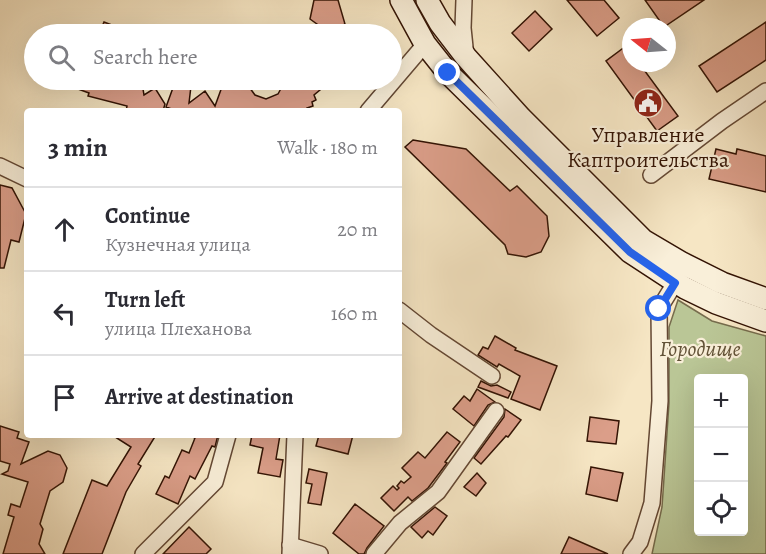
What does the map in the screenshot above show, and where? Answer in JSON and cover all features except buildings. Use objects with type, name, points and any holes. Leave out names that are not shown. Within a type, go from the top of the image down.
[{"type":"main road","points":[[401,0],[425,44],[456,81],[630,252],[675,283],[716,303],[766,321]]},
{"type":"main road","points":[[428,0],[440,23],[466,57],[521,118],[643,240],[722,283],[766,299]]},
{"type":"street","points":[[428,0],[433,0]]},
{"type":"street","points":[[465,0],[463,27],[466,57]]},
{"type":"street","points":[[402,71],[425,44]]},
{"type":"street","points":[[371,108],[386,90]]},
{"type":"street","points":[[651,175],[714,126],[766,91]]},
{"type":"street","points":[[0,166],[24,178]]},
{"type":"street","points":[[636,548],[652,502],[660,401],[659,309],[675,283]]},
{"type":"street","points":[[402,312],[492,376]]},
{"type":"street","points":[[374,554],[400,523],[438,492],[496,411]]},
{"type":"street","points":[[143,554],[215,482],[227,438]]},
{"type":"street","points":[[295,438],[290,550],[320,554]]},
{"type":"green space","name":"Городище","points":[[678,300],[712,321],[766,336],[766,554],[652,554],[662,507],[669,403],[669,327]]},
{"type":"place","name":"Управление Каптроительства","points":[[648,103]]},
{"type":"route","points":[[448,73],[630,252],[675,283],[659,309]]}]
